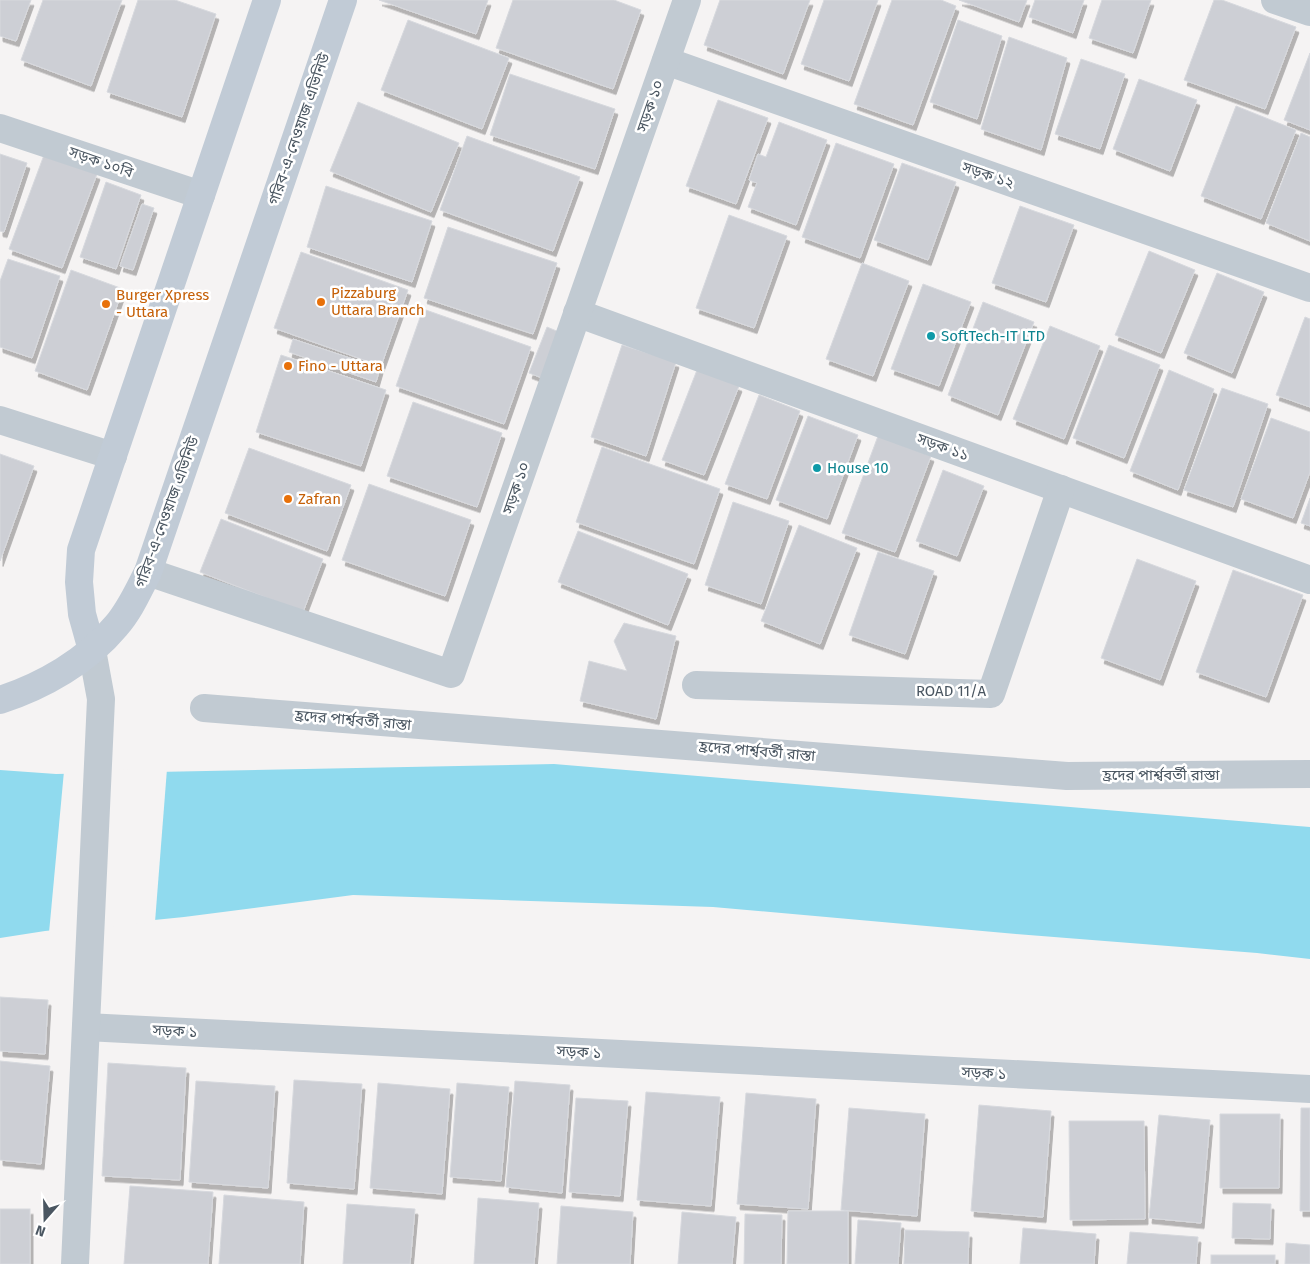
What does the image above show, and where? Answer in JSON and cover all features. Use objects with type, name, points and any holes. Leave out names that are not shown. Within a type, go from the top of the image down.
[{"type":"street","points":[[75,1264],[101,699],[92,650],[82,614],[79,582],[82,550],[267,0]]},
{"type":"street","name":"গরিব-এ-নেওয়াজ এভিনিউ","points":[[0,700],[38,685],[92,650],[122,618],[133,602],[148,572],[343,0]]},
{"type":"street","name":"সড়ক ১০","points":[[148,572],[451,674],[687,0]]},
{"type":"street","points":[[1275,0],[1310,12]]},
{"type":"street","name":"সড়ক ১২","points":[[666,61],[1310,288]]},
{"type":"street","name":"সড়ক ১০বি","points":[[0,128],[201,196]]},
{"type":"street","name":"সড়ক ১১","points":[[577,313],[1310,580]]},
{"type":"street","points":[[0,420],[114,456]]},
{"type":"street","name":"ROAD 11/A","points":[[696,686],[991,694],[1061,489]]},
{"type":"street","name":"হ্রদের পার্শ্ববর্তী রাস্তা","points":[[204,708],[1067,776],[1310,774]]},
{"type":"street","name":"সড়ক ১","points":[[86,1027],[1310,1089]]},
{"type":"water","points":[[554,764],[1310,827],[1310,959],[713,907],[353,895],[184,917],[45,931],[0,938],[0,770],[56,774]]},
{"type":"pier","points":[[167,769],[155,922],[49,933],[64,771]]},
{"type":"building","points":[[0,0],[31,0],[16,41],[0,36]]},
{"type":"building","points":[[43,0],[122,0],[91,86],[21,60]]},
{"type":"building","points":[[138,0],[175,0],[216,14],[182,117],[107,92]]},
{"type":"building","points":[[379,0],[488,0],[476,34]]},
{"type":"building","points":[[513,0],[614,0],[641,10],[613,89],[496,48]]},
{"type":"building","points":[[720,0],[810,0],[783,74],[704,45]]},
{"type":"building","points":[[824,0],[878,0],[849,81],[801,64]]},
{"type":"building","points":[[892,0],[941,0],[956,6],[913,125],[854,104]]},
{"type":"building","points":[[959,0],[1027,0],[1019,22]]},
{"type":"building","points":[[1035,0],[1084,0],[1073,33],[1029,17]]},
{"type":"building","points":[[1102,0],[1151,0],[1133,53],[1089,38]]},
{"type":"building","points":[[1214,0],[1222,0],[1296,27],[1265,109],[1184,80]]},
{"type":"building","points":[[408,20],[509,58],[482,129],[381,90]]},
{"type":"building","points":[[958,20],[1002,36],[977,119],[930,102]]},
{"type":"building","points":[[1009,37],[1067,58],[1041,150],[981,129]]},
{"type":"building","points":[[1310,53],[1310,130],[1284,120]]},
{"type":"building","points":[[1081,59],[1125,74],[1100,149],[1055,134]]},
{"type":"building","points":[[510,74],[615,109],[595,169],[490,135]]},
{"type":"building","points":[[1139,79],[1197,100],[1170,171],[1113,149]]},
{"type":"building","points":[[718,100],[768,118],[736,204],[686,186]]},
{"type":"building","points":[[358,102],[459,143],[431,212],[330,171]]},
{"type":"building","points":[[1236,106],[1296,130],[1261,219],[1201,196]]},
{"type":"building","points":[[779,122],[827,140],[796,225],[748,207],[757,183],[749,180],[758,154],[766,157]]},
{"type":"building","points":[[1301,133],[1310,137],[1310,241],[1266,223]]},
{"type":"building","points":[[467,136],[580,177],[553,251],[440,210]]},
{"type":"building","points":[[836,143],[894,164],[860,258],[802,237]]},
{"type":"building","points":[[0,154],[27,163],[4,232],[0,231]]},
{"type":"building","points":[[44,155],[97,174],[62,268],[9,249]]},
{"type":"building","points":[[902,163],[956,182],[928,260],[874,240]]},
{"type":"building","points":[[106,182],[141,195],[116,269],[80,257]]},
{"type":"building","points":[[326,186],[432,221],[412,282],[307,247]]},
{"type":"building","points":[[142,204],[154,208],[133,270],[120,266]]},
{"type":"building","points":[[1020,206],[1074,225],[1046,302],[992,283]]},
{"type":"building","points":[[729,215],[787,236],[754,328],[696,308]]},
{"type":"building","points":[[448,227],[557,263],[533,334],[424,298]]},
{"type":"building","points":[[1149,251],[1195,270],[1161,353],[1115,335]]},
{"type":"building","points":[[301,252],[408,290],[381,366],[274,328]]},
{"type":"building","points":[[8,259],[60,276],[32,358],[0,347],[0,281]]},
{"type":"building","points":[[862,263],[909,281],[873,376],[826,359]]},
{"type":"building","points":[[71,270],[123,289],[87,390],[35,371]]},
{"type":"building","points":[[1217,273],[1264,292],[1232,373],[1184,353]]},
{"type":"building","name":"SoftTech-IT LTD","points":[[923,284],[971,302],[939,386],[891,369]]},
{"type":"building","points":[[983,302],[1034,322],[998,415],[948,395]]},
{"type":"building","points":[[423,309],[531,347],[504,424],[396,386]]},
{"type":"building","points":[[1305,317],[1310,319],[1310,407],[1276,395]]},
{"type":"building","points":[[1050,326],[1100,346],[1064,439],[1013,419]]},
{"type":"building","points":[[547,327],[571,337],[553,382],[529,373]]},
{"type":"building","points":[[293,339],[380,368],[376,382],[289,352]]},
{"type":"building","points":[[622,345],[676,362],[646,456],[591,437]]},
{"type":"building","points":[[1109,345],[1160,365],[1124,458],[1073,438]]},
{"type":"building","points":[[281,355],[386,390],[361,466],[256,432]]},
{"type":"building","points":[[697,370],[739,386],[704,475],[662,460]]},
{"type":"building","points":[[1169,370],[1214,389],[1178,490],[1130,471]]},
{"type":"building","points":[[1222,388],[1268,404],[1233,507],[1184,490]]},
{"type":"building","points":[[759,395],[800,411],[767,499],[725,484]]},
{"type":"building","points":[[413,402],[502,433],[477,507],[387,476]]},
{"type":"building","name":"House 10","points":[[808,416],[858,435],[827,519],[776,500]]},
{"type":"building","points":[[1271,418],[1310,432],[1310,472],[1293,518],[1241,499]]},
{"type":"building","points":[[878,436],[931,456],[895,552],[842,533]]},
{"type":"building","points":[[602,447],[720,489],[694,564],[576,522]]},
{"type":"building","name":"Zafran","points":[[249,448],[351,485],[327,551],[225,513]]},
{"type":"building","points":[[0,454],[34,466],[0,561]]},
{"type":"building","points":[[943,470],[984,486],[957,556],[916,541]]},
{"type":"building","points":[[369,484],[471,520],[445,596],[342,560]]},
{"type":"building","points":[[1310,498],[1310,526],[1301,523]]},
{"type":"building","points":[[733,502],[789,521],[761,604],[705,585]]},
{"type":"building","points":[[221,519],[323,559],[303,612],[200,572]]},
{"type":"building","points":[[799,525],[857,548],[820,644],[761,621]]},
{"type":"building","points":[[578,531],[688,574],[668,625],[558,582]]},
{"type":"building","points":[[878,552],[934,571],[905,654],[849,635]]},
{"type":"building","points":[[1137,559],[1196,581],[1160,680],[1101,658]]},
{"type":"building","points":[[1233,570],[1303,595],[1266,697],[1196,672]]},
{"type":"building","points":[[624,623],[676,636],[656,719],[580,701],[589,661],[627,671],[614,641]]},
{"type":"building","points":[[0,997],[48,1000],[45,1054],[0,1051]]},
{"type":"building","points":[[0,1061],[50,1066],[41,1164],[0,1160]]},
{"type":"building","points":[[108,1063],[186,1068],[180,1180],[102,1176]]},
{"type":"building","points":[[294,1080],[362,1084],[354,1189],[287,1183]]},
{"type":"building","points":[[196,1081],[275,1086],[268,1188],[189,1182]]},
{"type":"building","points":[[515,1081],[570,1085],[562,1193],[506,1187]]},
{"type":"building","points":[[378,1083],[450,1089],[442,1194],[370,1188]]},
{"type":"building","points":[[457,1083],[509,1087],[501,1181],[450,1177]]},
{"type":"building","points":[[646,1092],[720,1097],[711,1206],[637,1200]]},
{"type":"building","points":[[746,1093],[816,1099],[808,1209],[737,1204]]},
{"type":"building","points":[[576,1098],[628,1101],[620,1196],[569,1192]]},
{"type":"building","points":[[979,1105],[1051,1111],[1043,1217],[971,1211]]},
{"type":"building","points":[[849,1108],[925,1114],[917,1216],[841,1210]]},
{"type":"building","points":[[1301,1108],[1310,1108],[1310,1211],[1300,1211]]},
{"type":"building","points":[[1220,1114],[1280,1114],[1279,1188],[1220,1188]]},
{"type":"building","points":[[1159,1115],[1210,1120],[1201,1223],[1149,1218]]},
{"type":"building","points":[[1069,1121],[1144,1121],[1145,1219],[1070,1220]]},
{"type":"building","points":[[130,1186],[213,1192],[208,1264],[124,1264]]},
{"type":"building","points":[[224,1195],[304,1202],[300,1264],[219,1264]]},
{"type":"building","points":[[478,1198],[539,1203],[534,1264],[474,1264]]},
{"type":"building","points":[[1233,1203],[1271,1204],[1270,1239],[1232,1238]]},
{"type":"building","points":[[347,1204],[415,1209],[410,1264],[343,1264]]},
{"type":"building","points":[[561,1206],[633,1212],[630,1264],[557,1264]]},
{"type":"building","points":[[0,1209],[30,1209],[30,1264],[0,1264]]},
{"type":"building","points":[[788,1211],[848,1211],[848,1264],[787,1264]]},
{"type":"building","points":[[682,1212],[736,1217],[732,1264],[678,1264]]},
{"type":"building","points":[[745,1214],[782,1215],[781,1264],[744,1264]]},
{"type":"building","points":[[858,1220],[901,1223],[898,1264],[855,1264]]},
{"type":"building","points":[[1023,1228],[1096,1234],[1094,1264],[1020,1264]]},
{"type":"building","points":[[905,1230],[969,1232],[968,1264],[904,1264]]},
{"type":"building","points":[[1130,1232],[1198,1237],[1196,1264],[1127,1264]]},
{"type":"building","points":[[1286,1243],[1310,1245],[1310,1264],[1285,1264]]},
{"type":"building","points":[[1211,1255],[1275,1255],[1275,1264],[1211,1264]]},
{"type":"place","name":"Pizzaburg Uttara Branch","points":[[321,302]]},
{"type":"place","name":"Burger Xpress - Uttara","points":[[106,304]]},
{"type":"place","name":"SoftTech-IT LTD","points":[[931,336]]},
{"type":"place","name":"Fino - Uttara","points":[[288,366]]},
{"type":"place","name":"House 10","points":[[817,468]]},
{"type":"place","name":"Zafran","points":[[288,499]]}]
